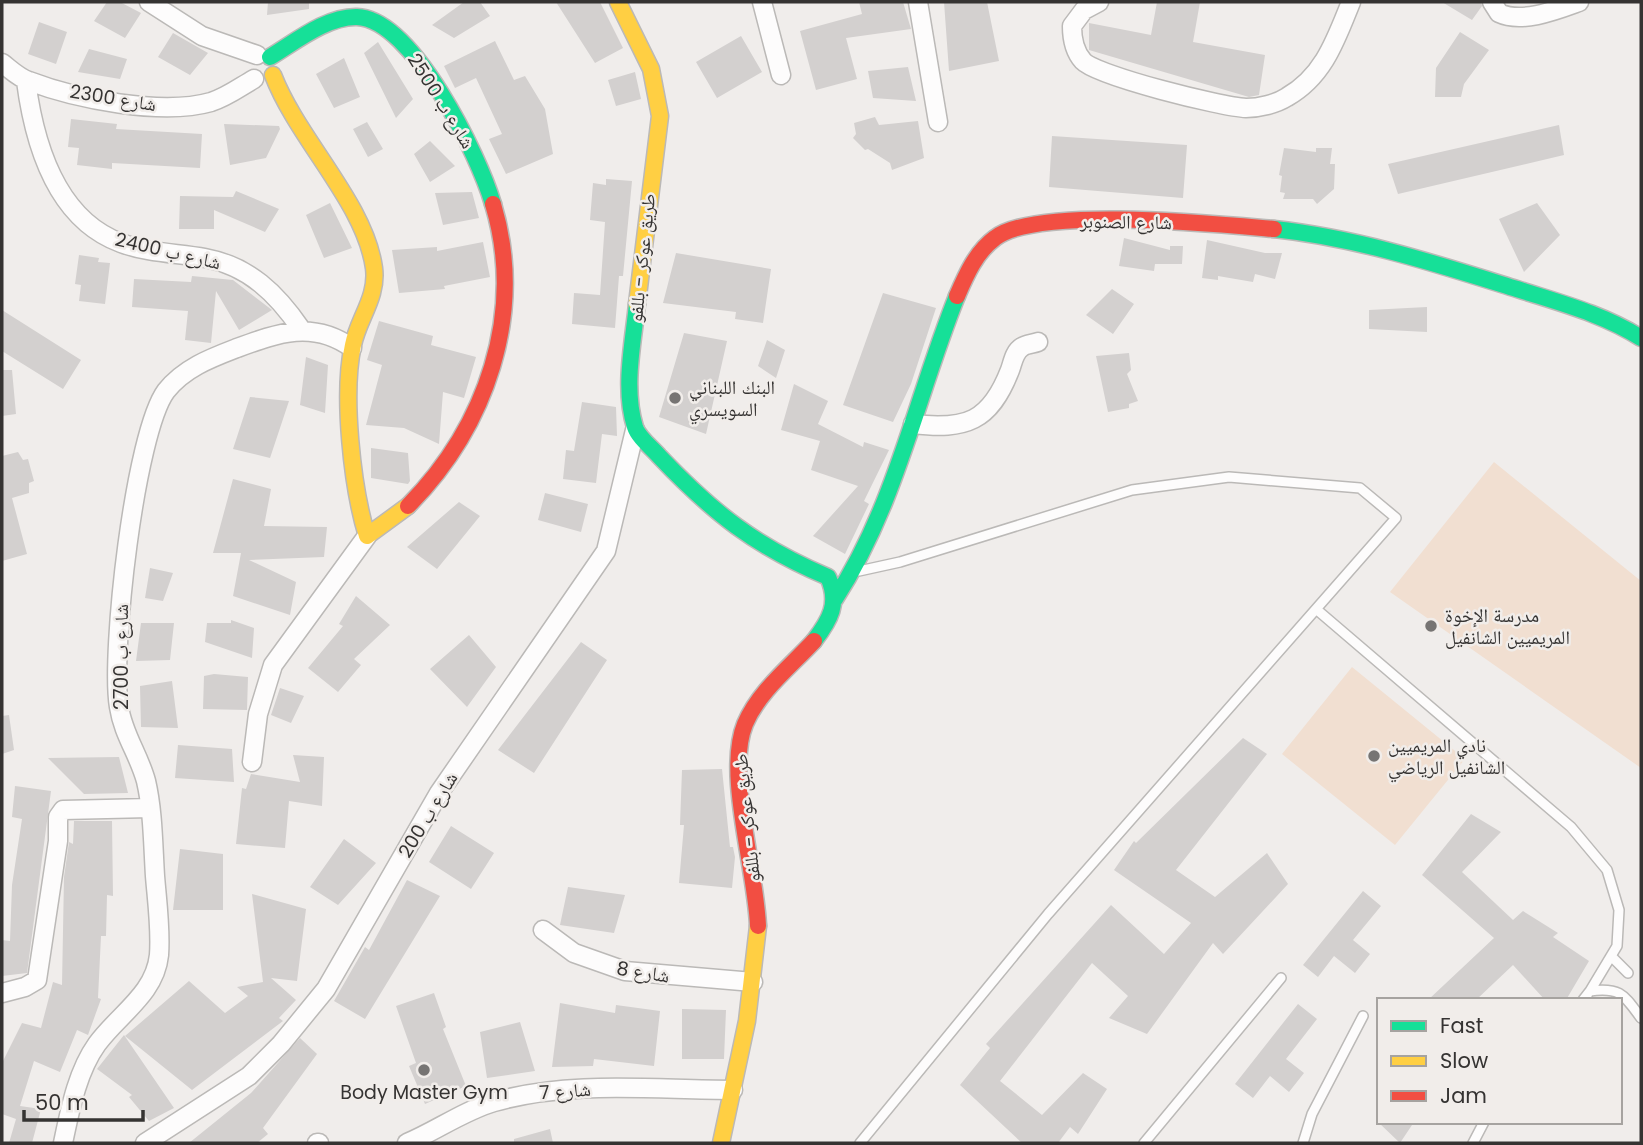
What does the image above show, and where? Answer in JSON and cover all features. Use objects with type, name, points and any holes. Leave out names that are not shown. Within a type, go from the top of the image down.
[{"type":"street","points":[[149,2],[202,36],[234,49],[263,66],[359,224],[373,264],[374,293],[352,348],[349,374],[356,493],[360,520],[367,536]]},
{"type":"street","name":"طريق عوكر - بللفو","points":[[618,2],[651,69],[660,116],[643,233],[629,387],[635,430]]},
{"type":"street","points":[[762,2],[781,75]]},
{"type":"street","points":[[918,2],[938,122]]},
{"type":"street","points":[[1099,2],[1084,10],[1072,26],[1074,45],[1084,62],[1094,69],[1142,83],[1247,108],[1285,99],[1314,75],[1324,63],[1351,2]]},
{"type":"street","points":[[1492,2],[1499,13],[1515,17],[1579,2]]},
{"type":"street","name":"شارع ب 2500","points":[[252,762],[258,713],[273,665],[367,536],[406,508],[424,490],[463,438],[476,415],[492,364],[503,313],[505,272],[502,238],[495,208],[470,144],[454,114],[394,30],[372,19],[348,18],[263,66]]},
{"type":"street","name":"شارع 2300","points":[[2,63],[26,81],[74,94],[146,105],[208,103],[229,94],[263,66]]},
{"type":"street","name":"شارع ب 2400","points":[[26,81],[32,125],[47,168],[61,191],[94,228],[122,243],[205,258],[243,271],[274,293],[301,329]]},
{"type":"street","name":"شارع الصنوبر","points":[[835,599],[853,572],[876,526],[953,309],[976,260],[998,234],[1014,225],[1087,220],[1230,224],[1321,235],[1430,260],[1613,322],[1641,338]]},
{"type":"street","points":[[301,329],[341,340],[352,348]]},
{"type":"street","name":"شارع ب 2700","points":[[63,1143],[71,1107],[87,1063],[97,1045],[146,990],[156,968],[159,943],[150,808],[142,768],[121,719],[118,675],[122,581],[147,441],[157,408],[174,382],[207,359],[301,329]]},
{"type":"street","points":[[914,424],[946,428],[977,419],[998,396],[1015,355],[1022,347],[1038,342]]},
{"type":"street","points":[[635,430],[695,494],[745,535],[786,559],[828,576],[835,599]]},
{"type":"street","name":"شارع ب 200","points":[[145,1143],[249,1076],[281,1044],[326,989],[439,793],[606,551],[635,430]]},
{"type":"street","name":"طريق عوكر - بللفو","points":[[721,1143],[753,982],[757,899],[738,767],[739,743],[745,725],[762,695],[818,634],[830,616],[835,599]]},
{"type":"street","points":[[2,993],[26,987],[37,980],[58,841],[58,817],[63,810],[150,808]]},
{"type":"street","name":"شارع 8","points":[[543,930],[574,953],[625,971],[753,982]]},
{"type":"street","name":"شارع 7","points":[[407,1143],[490,1103],[544,1090],[632,1087],[733,1090]]},
{"type":"lane","points":[[853,572],[900,562],[1132,490],[1229,477],[1360,488],[1396,518],[1048,914],[860,1143]]},
{"type":"lane","points":[[1316,609],[1571,827],[1607,870],[1619,910],[1617,946],[1608,974],[1611,988]]},
{"type":"lane","points":[[1585,998],[1617,946]]},
{"type":"lane","points":[[1613,958],[1628,973]]},
{"type":"lane","points":[[1144,1143],[1281,978]]},
{"type":"lane","points":[[1590,992],[1611,988],[1626,996],[1641,1018]]},
{"type":"lane","points":[[1303,1143],[1312,1114],[1363,1016]]},
{"type":"lane","points":[[1473,1143],[1483,1124]]},
{"type":"shaded area","points":[[1494,462],[1641,581],[1641,768],[1390,592]]},
{"type":"shaded area","name":"نادي المريميين الشانفيل الرياضي","points":[[1352,667],[1465,759],[1395,845],[1282,754]]},
{"type":"building","points":[[107,2],[120,2],[141,13],[125,38],[94,21]]},
{"type":"building","points":[[268,2],[309,2],[309,9],[267,15]]},
{"type":"building","points":[[464,2],[480,2],[490,16],[454,38],[432,25]]},
{"type":"building","points":[[556,2],[600,2],[623,48],[595,63]]},
{"type":"building","points":[[859,2],[903,2],[911,29],[846,38],[857,79],[816,90],[800,31],[862,14]]},
{"type":"building","points":[[944,2],[987,2],[999,61],[949,71]]},
{"type":"building","points":[[1157,2],[1200,2],[1193,42],[1265,55],[1259,95],[1249,97],[1089,50],[1089,23],[1151,35]]},
{"type":"building","points":[[1442,2],[1481,2],[1482,6],[1472,20]]},
{"type":"building","points":[[39,22],[67,32],[56,64],[28,54]]},
{"type":"building","points":[[1460,32],[1489,50],[1464,84],[1461,97],[1435,97],[1436,68]]},
{"type":"building","points":[[173,33],[208,53],[190,75],[158,57]]},
{"type":"building","points":[[741,36],[762,72],[717,98],[696,62]]},
{"type":"building","points":[[495,41],[514,80],[525,76],[545,109],[553,154],[506,174],[489,139],[502,134],[476,78],[455,88],[444,66]]},
{"type":"building","points":[[378,42],[413,99],[396,118],[364,53]]},
{"type":"building","points":[[89,49],[127,59],[120,79],[78,72]]},
{"type":"building","points":[[344,58],[360,97],[334,108],[316,74]]},
{"type":"building","points":[[908,67],[916,101],[873,98],[868,71]]},
{"type":"building","points":[[635,72],[641,99],[616,106],[608,80]]},
{"type":"building","points":[[875,117],[879,125],[918,121],[924,158],[892,170],[890,163],[868,149],[865,150],[853,138],[856,134],[854,123]]},
{"type":"building","points":[[71,119],[117,124],[116,129],[202,134],[200,168],[112,163],[112,169],[77,165],[79,148],[68,147]]},
{"type":"building","points":[[367,122],[383,149],[368,157],[353,129]]},
{"type":"building","points":[[224,124],[279,126],[280,129],[266,158],[230,165]]},
{"type":"building","points":[[1559,125],[1564,155],[1398,194],[1388,164]]},
{"type":"building","points":[[1052,136],[1187,145],[1183,198],[1049,187]]},
{"type":"building","points":[[430,141],[455,166],[430,182],[414,154]]},
{"type":"building","points":[[1284,148],[1316,152],[1316,148],[1332,148],[1330,164],[1335,164],[1334,189],[1317,204],[1313,199],[1283,199],[1285,193],[1280,192],[1282,176],[1279,175]]},
{"type":"building","points":[[606,179],[632,181],[615,328],[572,324],[574,293],[600,295],[605,222],[590,220],[593,183],[606,185]]},
{"type":"building","points":[[236,191],[279,209],[265,232],[214,210],[214,229],[179,229],[180,196],[233,197]]},
{"type":"building","points":[[472,192],[479,218],[443,225],[435,193]]},
{"type":"building","points":[[330,203],[352,248],[324,258],[306,215]]},
{"type":"building","points":[[1537,203],[1560,235],[1524,272],[1499,219]]},
{"type":"building","points":[[1124,238],[1170,250],[1170,246],[1183,246],[1182,264],[1155,264],[1154,271],[1119,266]]},
{"type":"building","points":[[1207,240],[1265,253],[1282,253],[1275,279],[1255,274],[1253,282],[1218,276],[1218,280],[1202,278]]},
{"type":"building","points":[[483,242],[490,277],[444,286],[445,289],[399,293],[392,250],[437,247],[437,251]]},
{"type":"building","points":[[676,253],[771,269],[763,323],[735,319],[736,312],[663,303]]},
{"type":"building","points":[[79,255],[110,263],[105,304],[79,301],[81,285],[75,284]]},
{"type":"building","points":[[192,276],[233,280],[272,310],[239,330],[216,291],[211,343],[185,340],[188,311],[132,307],[134,279],[191,282]]},
{"type":"building","points":[[1112,289],[1134,304],[1113,334],[1086,315]]},
{"type":"building","points":[[883,293],[936,308],[911,384],[893,422],[843,405]]},
{"type":"building","points":[[1427,307],[1427,332],[1369,329],[1369,310]]},
{"type":"building","points":[[2,310],[81,360],[63,389],[2,351]]},
{"type":"building","points":[[379,321],[433,336],[431,345],[476,357],[464,398],[443,392],[439,444],[404,428],[366,425],[382,365],[367,360]]},
{"type":"building","points":[[684,333],[727,341],[706,434],[659,417]]},
{"type":"building","points":[[767,340],[785,350],[776,378],[758,366]]},
{"type":"building","points":[[1129,353],[1131,370],[1127,374],[1138,401],[1129,404],[1129,408],[1108,412],[1096,356]]},
{"type":"building","points":[[306,357],[328,365],[325,413],[300,405]]},
{"type":"building","points":[[2,370],[12,370],[16,414],[2,416]]},
{"type":"building","points":[[794,384],[828,401],[818,424],[863,447],[864,442],[889,450],[864,501],[869,504],[845,554],[813,536],[858,486],[811,470],[820,441],[781,430]]},
{"type":"building","points":[[250,397],[289,401],[270,458],[233,449]]},
{"type":"building","points":[[582,402],[616,407],[617,436],[602,434],[596,483],[563,479],[566,450],[574,451]]},
{"type":"building","points":[[371,448],[408,453],[408,484],[371,478]]},
{"type":"building","points":[[18,452],[23,460],[28,459],[34,481],[29,483],[29,493],[12,498],[27,554],[2,561],[2,456]]},
{"type":"building","points":[[233,479],[271,489],[264,526],[327,527],[324,557],[249,560],[296,582],[290,615],[233,596],[241,553],[213,553]]},
{"type":"building","points":[[545,493],[588,504],[581,532],[538,520]]},
{"type":"building","points":[[459,502],[480,516],[437,569],[407,547]]},
{"type":"building","points":[[150,568],[173,573],[163,601],[145,598]]},
{"type":"building","points":[[356,596],[390,625],[354,659],[361,665],[338,692],[308,668],[343,626],[339,624]]},
{"type":"building","points":[[231,620],[254,628],[252,658],[205,642],[207,623],[231,623]]},
{"type":"building","points":[[141,623],[174,623],[170,660],[136,661]]},
{"type":"building","points":[[469,635],[496,667],[467,707],[430,669]]},
{"type":"building","points":[[581,642],[607,660],[534,773],[498,750]]},
{"type":"building","points":[[214,674],[248,677],[247,710],[203,709],[204,676]]},
{"type":"building","points":[[172,681],[178,728],[141,727],[140,686]]},
{"type":"building","points":[[280,688],[304,696],[291,723],[271,715]]},
{"type":"building","points":[[9,715],[14,750],[2,754],[2,716]]},
{"type":"building","points":[[1243,738],[1267,754],[1176,870],[1215,897],[1267,853],[1288,884],[1223,954],[1213,943],[1147,1034],[1109,1018],[1128,996],[1092,963],[1000,1081],[1042,1115],[1083,1073],[1107,1089],[1078,1134],[1070,1127],[1058,1143],[1022,1143],[960,1085],[990,1048],[986,1044],[1111,905],[1164,954],[1191,923],[1114,870],[1134,841],[1136,843]]},
{"type":"building","points":[[178,745],[232,749],[234,782],[175,778]]},
{"type":"building","points":[[293,755],[324,757],[322,806],[289,801],[285,848],[236,844],[242,788],[246,789],[251,774],[300,782]]},
{"type":"building","points":[[119,757],[128,793],[84,794],[48,758]]},
{"type":"building","points":[[722,769],[730,847],[733,847],[735,857],[732,888],[679,883],[684,825],[680,825],[682,770]]},
{"type":"building","points":[[15,786],[51,791],[27,973],[2,976],[2,940],[10,941],[12,885],[22,819],[12,817]]},
{"type":"building","points":[[1471,814],[1501,832],[1462,872],[1513,920],[1523,911],[1558,933],[1553,937],[1589,961],[1567,998],[1543,998],[1513,965],[1478,998],[1430,998],[1494,938],[1422,875]]},
{"type":"building","points":[[74,821],[112,821],[113,896],[107,895],[106,936],[101,936],[98,998],[101,999],[88,1035],[77,1030],[60,1072],[34,1061],[20,1106],[41,1109],[32,1143],[9,1143],[16,1119],[2,1114],[2,1063],[22,1023],[41,1028],[53,982],[62,985],[64,877],[69,842],[73,844]]},
{"type":"building","points":[[451,826],[494,853],[471,889],[429,862]]},
{"type":"building","points":[[344,839],[376,863],[338,905],[310,887]]},
{"type":"building","points":[[180,849],[223,854],[223,910],[173,910]]},
{"type":"building","points":[[407,880],[440,896],[365,1019],[334,1001],[365,947],[369,950]]},
{"type":"building","points":[[568,887],[625,895],[614,933],[560,925]]},
{"type":"building","points":[[1363,891],[1381,906],[1353,940],[1370,954],[1355,973],[1334,956],[1318,977],[1303,965]]},
{"type":"building","points":[[252,894],[306,909],[297,981],[271,978],[296,1000],[279,1018],[283,1021],[192,1090],[125,1036],[189,981],[225,1013],[248,996],[237,987],[263,982]]},
{"type":"building","points":[[434,993],[446,1027],[443,1029],[466,1086],[425,1104],[409,1066],[416,1063],[396,1006]]},
{"type":"building","points":[[560,1003],[615,1013],[616,1005],[660,1011],[654,1066],[594,1059],[593,1066],[552,1067]]},
{"type":"building","points":[[1298,1004],[1317,1019],[1286,1059],[1304,1073],[1289,1092],[1270,1076],[1253,1098],[1235,1084]]},
{"type":"building","points":[[682,1009],[726,1010],[724,1059],[682,1059]]},
{"type":"building","points":[[520,1022],[535,1071],[487,1078],[480,1032]]},
{"type":"building","points":[[124,1035],[174,1108],[149,1121],[129,1097],[132,1095],[97,1069]]},
{"type":"building","points":[[300,1038],[317,1054],[263,1128],[268,1134],[257,1143],[189,1143],[251,1093]]},
{"type":"building","points":[[1380,1124],[1413,1124],[1400,1143]]},
{"type":"building","points":[[550,1129],[553,1143],[514,1143],[514,1139]]},
{"type":"traffic: fast","points":[[270,57],[334,21],[357,17],[378,24],[400,40],[441,93],[474,155],[493,204]]},
{"type":"traffic: fast","points":[[1274,229],[1367,245],[1427,261],[1581,310],[1612,322],[1641,338]]},
{"type":"traffic: fast","points":[[835,599],[856,563],[890,489],[957,296]]},
{"type":"traffic: fast","points":[[637,304],[629,381],[631,412],[637,431],[698,495],[736,526],[778,553],[828,577],[832,586],[832,611],[814,641]]},
{"type":"traffic: slow","points":[[618,2],[651,69],[660,116],[637,304]]},
{"type":"traffic: slow","points":[[273,75],[298,123],[358,220],[374,268],[373,289],[353,345],[348,389],[353,467],[367,536],[408,506]]},
{"type":"traffic: slow","points":[[721,1143],[747,1021],[758,926]]},
{"type":"traffic: jam","points":[[408,506],[435,475],[459,441],[478,405],[492,367],[501,327],[505,286],[502,245],[493,204]]},
{"type":"traffic: jam","points":[[957,296],[982,250],[995,238],[1016,228],[1048,222],[1128,220],[1274,229]]},
{"type":"traffic: jam","points":[[758,926],[740,794],[740,744],[745,724],[758,701],[814,641]]},
{"type":"place","name":"البنك اللبناني السويسري","points":[[675,398]]},
{"type":"place","name":"مدرسة الإخوة المريميين الشانفيل","points":[[1431,626]]},
{"type":"place","name":"نادي المريميين الشانفيل الرياضي","points":[[1374,756]]},
{"type":"place","name":"Body Master Gym","points":[[424,1070]]}]
